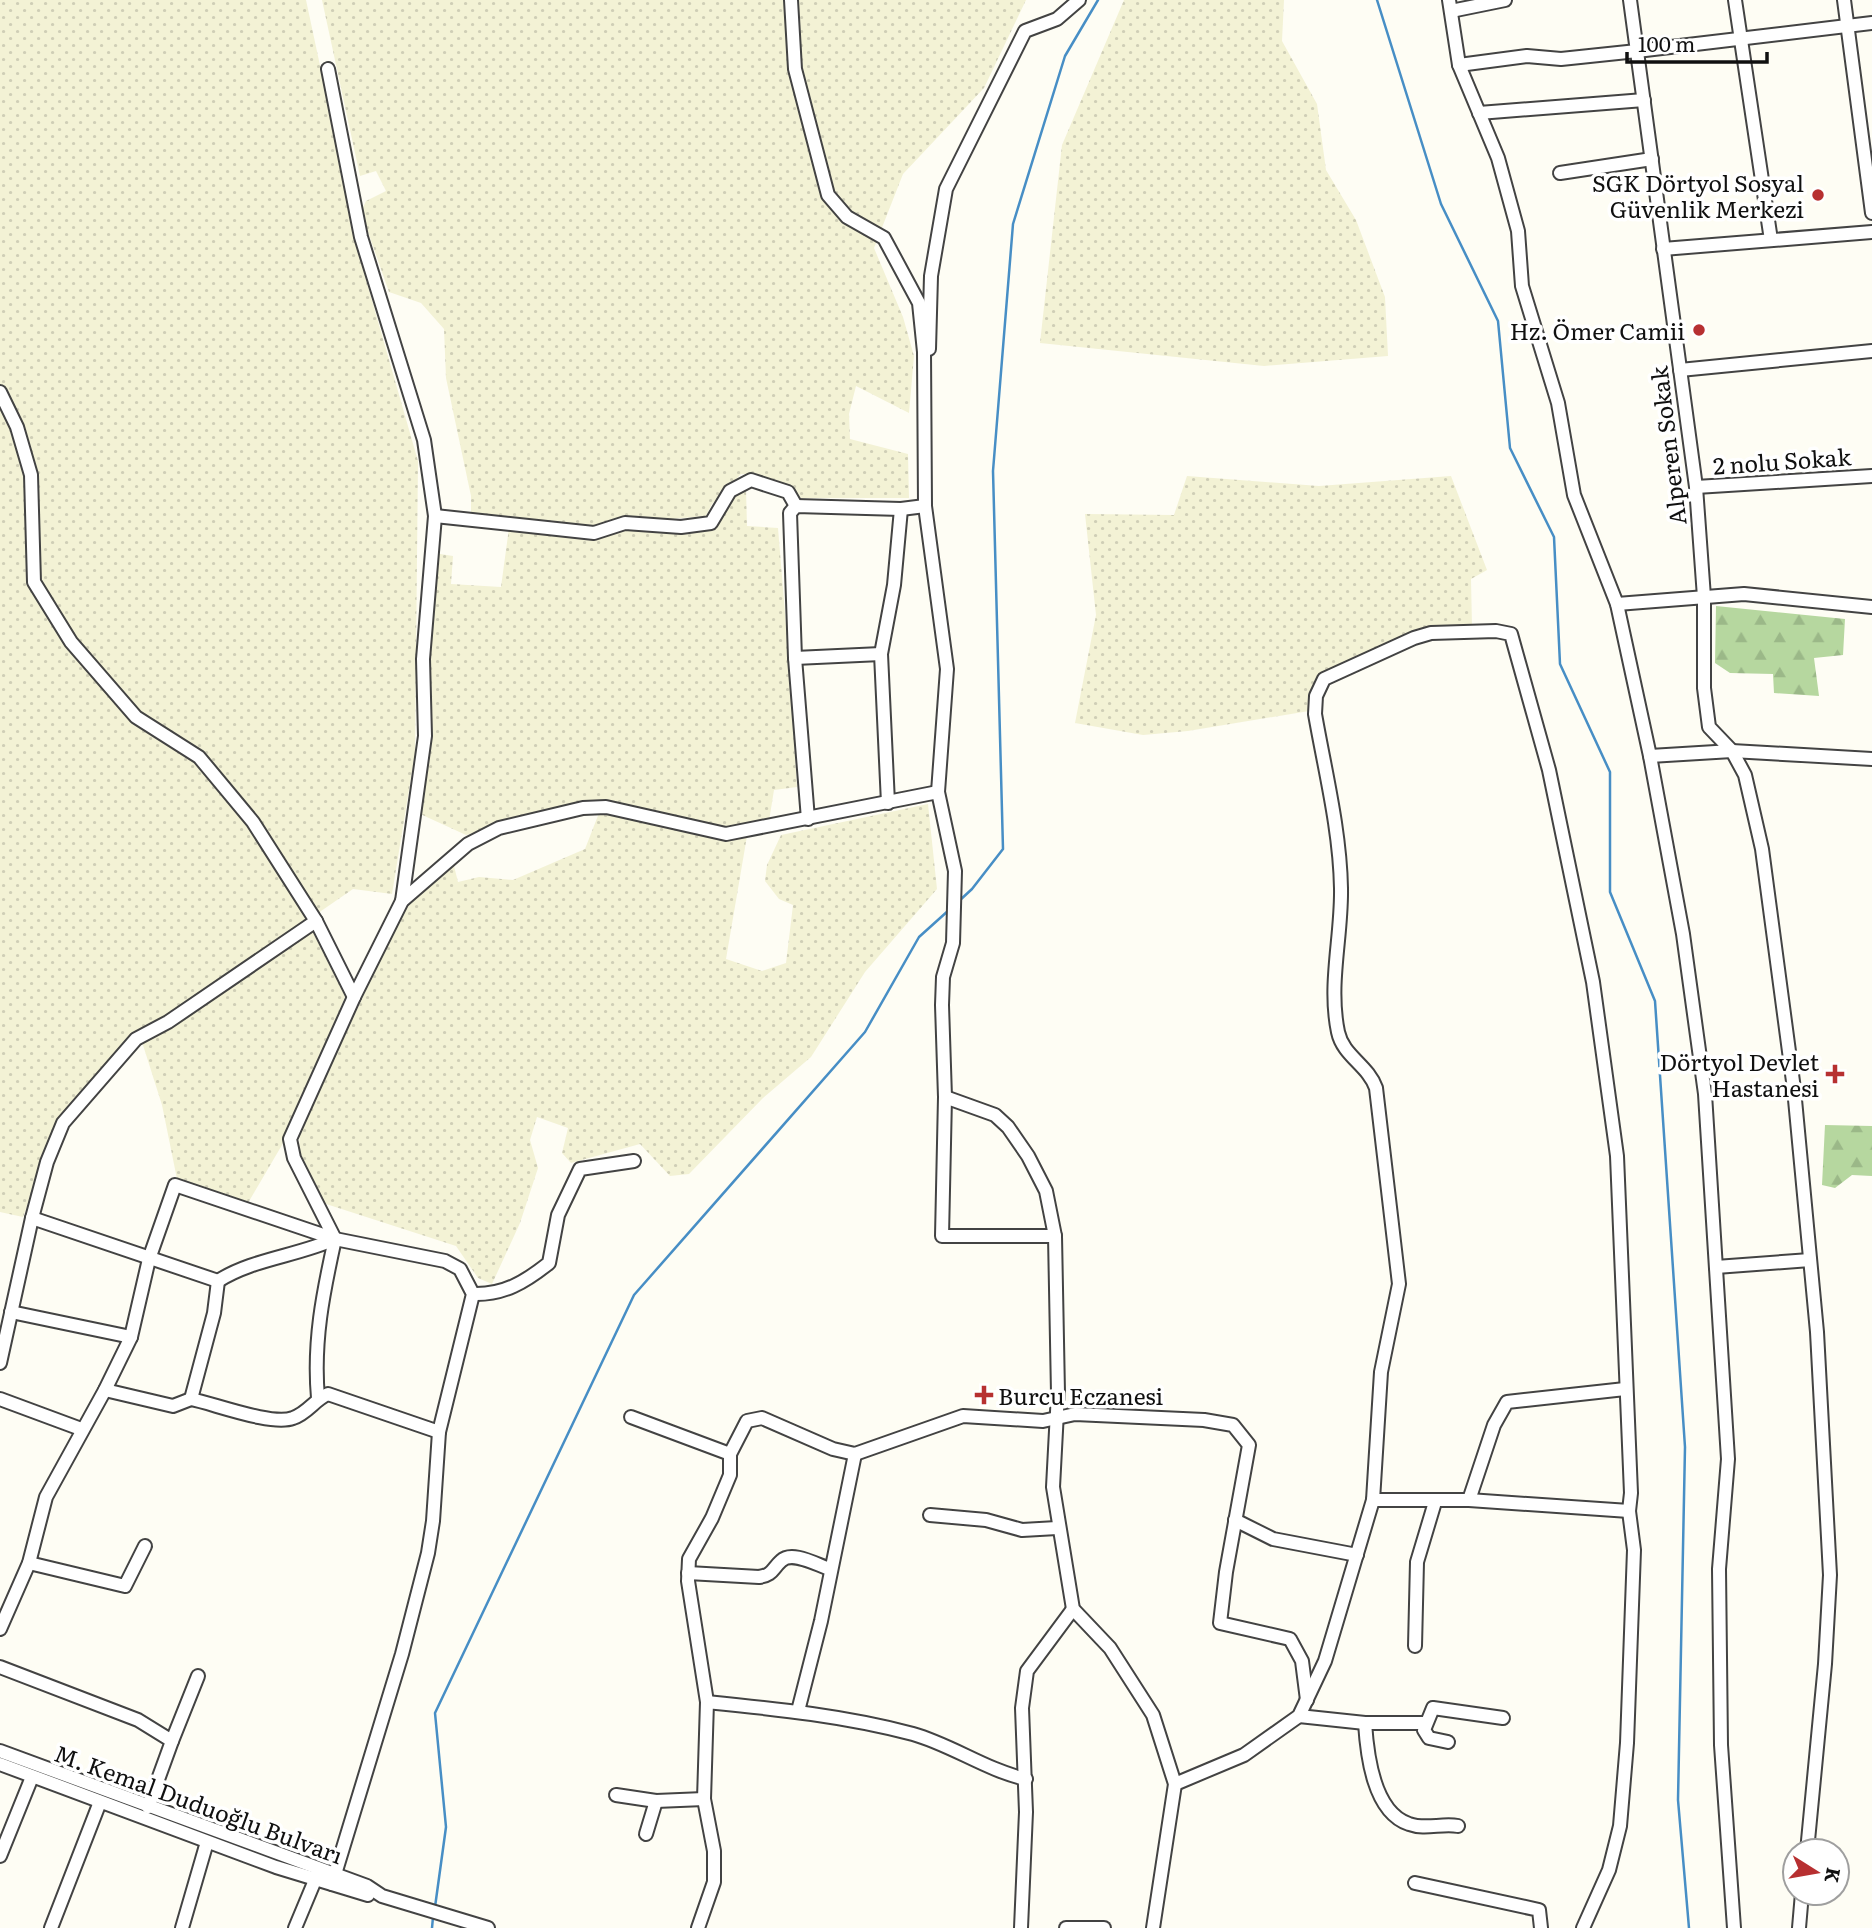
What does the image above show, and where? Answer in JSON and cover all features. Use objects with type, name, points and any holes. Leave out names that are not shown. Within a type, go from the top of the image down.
[{"type":"street","points":[[791,0],[795,69],[828,195],[847,217],[884,238],[919,303],[924,352],[925,506],[947,669],[938,792],[955,871],[953,943],[943,977],[945,1097],[942,1236],[1055,1236]]},
{"type":"street","points":[[923,406],[931,328],[931,276],[946,189],[1025,31],[1057,19],[1079,0]]},
{"type":"street","points":[[1505,0],[1450,5],[1459,65],[1498,158],[1518,231],[1522,286],[1558,404],[1574,495],[1617,604],[1684,934],[1705,1094],[1728,1459],[1719,1569],[1721,1745],[1734,1928]]},
{"type":"street","name":"Alperen Sokak","points":[[1630,0],[1696,487],[1704,597],[1704,688],[1709,727],[1732,751],[1745,775],[1762,849],[1794,1089],[1810,1260],[1830,1575],[1825,1664],[1808,1837]]},
{"type":"street","points":[[1735,0],[1772,240]]},
{"type":"street","points":[[1844,0],[1872,213]]},
{"type":"street","points":[[1459,65],[1527,57],[1561,59],[1872,23]]},
{"type":"street","points":[[318,1398],[314,1356],[319,1340],[321,1293],[335,1239],[294,1158],[290,1139],[354,997],[402,901],[425,736],[423,660],[435,516],[424,440],[361,237],[328,69]]},
{"type":"street","points":[[1479,113],[1644,100]]},
{"type":"street","points":[[1560,173],[1652,159]]},
{"type":"street","points":[[1663,249],[1872,232]]},
{"type":"street","points":[[1680,370],[1872,351]]},
{"type":"street","points":[[0,392],[17,427],[31,475],[33,582],[71,642],[136,717],[199,758],[253,822],[316,921],[354,997]]},
{"type":"street","name":"2 nolu Sokak","points":[[1696,487],[1872,476]]},
{"type":"street","points":[[435,516],[594,533],[625,523],[681,527],[711,523],[730,491],[751,480],[788,492],[796,506]]},
{"type":"street","points":[[796,506],[901,509],[925,506]]},
{"type":"street","points":[[796,506],[790,513],[795,658],[808,819]]},
{"type":"street","points":[[888,803],[881,654],[894,585],[901,509]]},
{"type":"street","points":[[1617,604],[1744,594],[1872,607]]},
{"type":"street","points":[[1175,1784],[1244,1755],[1299,1716],[1325,1661],[1373,1500],[1381,1372],[1399,1284],[1398,1265],[1376,1088],[1371,1074],[1349,1053],[1338,1033],[1335,974],[1342,904],[1341,867],[1315,714],[1316,696],[1324,679],[1432,633],[1496,631],[1511,634],[1549,770],[1592,982],[1617,1156],[1631,1493],[1629,1511],[1634,1550],[1627,1743],[1620,1826],[1609,1870],[1583,1928]]},
{"type":"street","points":[[795,658],[881,654]]},
{"type":"street","points":[[1650,756],[1732,751],[1872,759]]},
{"type":"street","points":[[402,901],[468,844],[499,828],[583,808],[606,807],[726,834],[938,792]]},
{"type":"street","points":[[0,1363],[32,1218],[47,1162],[63,1123],[96,1088],[127,1047],[316,921]]},
{"type":"street","points":[[945,1097],[995,1115],[1008,1127],[1028,1156],[1046,1191],[1055,1236],[1057,1416],[1053,1487],[1057,1528],[1073,1609],[1110,1648],[1153,1714],[1175,1784],[1153,1928]]},
{"type":"street","points":[[472,1294],[492,1294],[509,1289],[549,1263],[558,1215],[580,1169],[634,1161]]},
{"type":"street","points":[[1,1627],[29,1563],[46,1497],[81,1429],[105,1390],[131,1336],[149,1259],[175,1185],[335,1239],[445,1261],[460,1269],[472,1294],[439,1432],[428,1553],[402,1654],[333,1879]]},
{"type":"street","points":[[32,1218],[218,1281]]},
{"type":"street","points":[[191,1399],[214,1313],[218,1281],[233,1271],[310,1250],[335,1239]]},
{"type":"street","points":[[1716,1267],[1810,1260]]},
{"type":"street","points":[[11,1312],[131,1336]]},
{"type":"street","points":[[1469,1500],[1494,1426],[1507,1402],[1625,1389]]},
{"type":"street","points":[[105,1390],[173,1406],[191,1399],[264,1418],[290,1420],[306,1412],[318,1398],[328,1394],[439,1432]]},
{"type":"street","points":[[0,1399],[81,1429]]},
{"type":"street","points":[[698,1928],[714,1882],[715,1852],[704,1799],[707,1702],[688,1573],[689,1559],[712,1518],[730,1475],[730,1454],[747,1421],[762,1418],[833,1449],[855,1454],[962,1416],[1043,1422],[1057,1416],[1075,1414],[1233,1425],[1248,1445],[1220,1623],[1290,1639],[1302,1661],[1307,1700]]},
{"type":"street","points":[[631,1417],[730,1454]]},
{"type":"street","points":[[798,1711],[821,1621],[855,1454]]},
{"type":"street","points":[[1373,1500],[1469,1500],[1629,1511]]},
{"type":"street","points":[[1415,1646],[1417,1562],[1435,1502]]},
{"type":"street","points":[[930,1515],[986,1520],[1022,1530],[1057,1528]]},
{"type":"street","points":[[1235,1520],[1273,1539],[1357,1555]]},
{"type":"street","points":[[29,1563],[125,1586],[145,1546]]},
{"type":"street","points":[[688,1573],[769,1576],[782,1560],[793,1557],[830,1569]]},
{"type":"street","points":[[1021,1928],[1027,1779],[1021,1708],[1027,1671],[1073,1609]]},
{"type":"street","points":[[0,1667],[61,1688],[138,1720],[172,1741]]},
{"type":"street","points":[[148,1807],[198,1676]]},
{"type":"street","points":[[707,1702],[798,1711],[915,1734],[1003,1774],[1027,1779]]},
{"type":"street","points":[[1448,1742],[1429,1738],[1423,1730],[1433,1708],[1503,1718]]},
{"type":"street","points":[[1299,1716],[1365,1723],[1425,1723]]},
{"type":"street","points":[[1365,1723],[1367,1757],[1374,1782],[1396,1817],[1409,1824],[1426,1827],[1458,1826]]},
{"type":"street","name":"M. Kemal Duduoğlu Bulvarı","points":[[0,1751],[317,1874]]},
{"type":"street","name":"M. Kemal Duduoğlu Bulvarı","points":[[0,1764],[207,1842],[333,1879],[366,1895],[383,1896],[469,1926],[488,1928]]},
{"type":"street","points":[[0,1856],[32,1777]]},
{"type":"street","points":[[616,1795],[656,1801],[704,1799]]},
{"type":"street","points":[[646,1834],[656,1801]]},
{"type":"street","points":[[51,1928],[100,1802]]},
{"type":"street","points":[[182,1928],[207,1842]]},
{"type":"street","points":[[295,1928],[317,1874]]},
{"type":"street","points":[[1415,1883],[1539,1910],[1541,1928]]},
{"type":"street","points":[[1799,1928],[1801,1907]]},
{"type":"street","points":[[1066,1928],[1104,1928]]},
{"type":"green space","points":[[0,0],[306,0],[365,276],[418,461],[415,753],[392,894],[353,889],[211,987],[130,1037],[60,1118],[23,1217],[0,1212]]},
{"type":"green space","points":[[322,0],[1026,0],[984,88],[903,174],[874,248],[903,317],[914,356],[909,413],[856,386],[849,414],[850,439],[908,454],[909,498],[801,498],[789,485],[757,475],[741,474],[712,504],[706,516],[587,526],[471,513],[471,496],[446,378],[444,329],[421,303],[389,292],[361,212],[366,201],[386,191],[376,171],[360,176]]},
{"type":"green space","points":[[1124,0],[1284,0],[1282,41],[1317,104],[1326,170],[1356,220],[1385,297],[1388,356],[1264,366],[1040,343],[1062,145]]},
{"type":"green space","points":[[1187,476],[1319,486],[1451,476],[1487,570],[1471,579],[1472,627],[1431,633],[1324,671],[1309,711],[1188,731],[1143,735],[1075,723],[1096,615],[1085,514],[1174,515]]},
{"type":"green space","points":[[746,489],[747,526],[778,528],[789,662],[797,787],[774,790],[769,821],[725,830],[584,804],[466,835],[418,813],[434,553],[453,556],[451,584],[501,587],[509,528],[597,539],[625,529],[711,531],[730,500]]},
{"type":"green space","points":[[1716,606],[1845,619],[1843,655],[1814,658],[1819,696],[1774,693],[1773,674],[1730,673],[1715,663]]},
{"type":"green space","points":[[928,804],[937,889],[865,972],[811,1057],[763,1098],[689,1174],[670,1176],[640,1144],[571,1163],[562,1153],[568,1128],[537,1117],[530,1140],[538,1168],[520,1223],[492,1284],[478,1278],[456,1246],[323,1203],[299,1154],[300,1131],[408,901],[454,866],[458,882],[479,877],[513,880],[585,849],[599,813],[726,841],[747,836],[726,959],[762,971],[786,963],[793,905],[779,899],[765,881],[767,865],[781,835]]},
{"type":"green space","points":[[311,931],[318,933],[345,997],[282,1145],[248,1203],[177,1179],[162,1105],[142,1042]]},
{"type":"green space","points":[[1825,1125],[1872,1126],[1872,1176],[1852,1175],[1835,1188],[1822,1185]]},
{"type":"waterway","points":[[959,901],[972,889],[1003,849],[993,471],[1013,224],[1065,56],[1098,0]]},
{"type":"waterway","points":[[1377,0],[1441,204],[1498,321],[1510,448],[1554,537],[1560,664],[1610,772],[1610,892],[1655,1001],[1685,1447],[1678,1800],[1689,1928]]},
{"type":"waterway","points":[[435,1907],[446,1827],[435,1713],[634,1295],[865,1032],[919,937],[949,910]]},
{"type":"waterway","points":[[432,1928],[433,1917]]},
{"type":"place","name":"SGK Dörtyol Sosyal Güvenlik Merkezi","points":[[1818,195]]},
{"type":"place","name":"Hz. Ömer Camii","points":[[1699,330]]},
{"type":"place","name":"Dörtyol Devlet Hastanesi","points":[[1835,1074]]},
{"type":"place","name":"Burcu Eczanesi","points":[[984,1395]]}]
